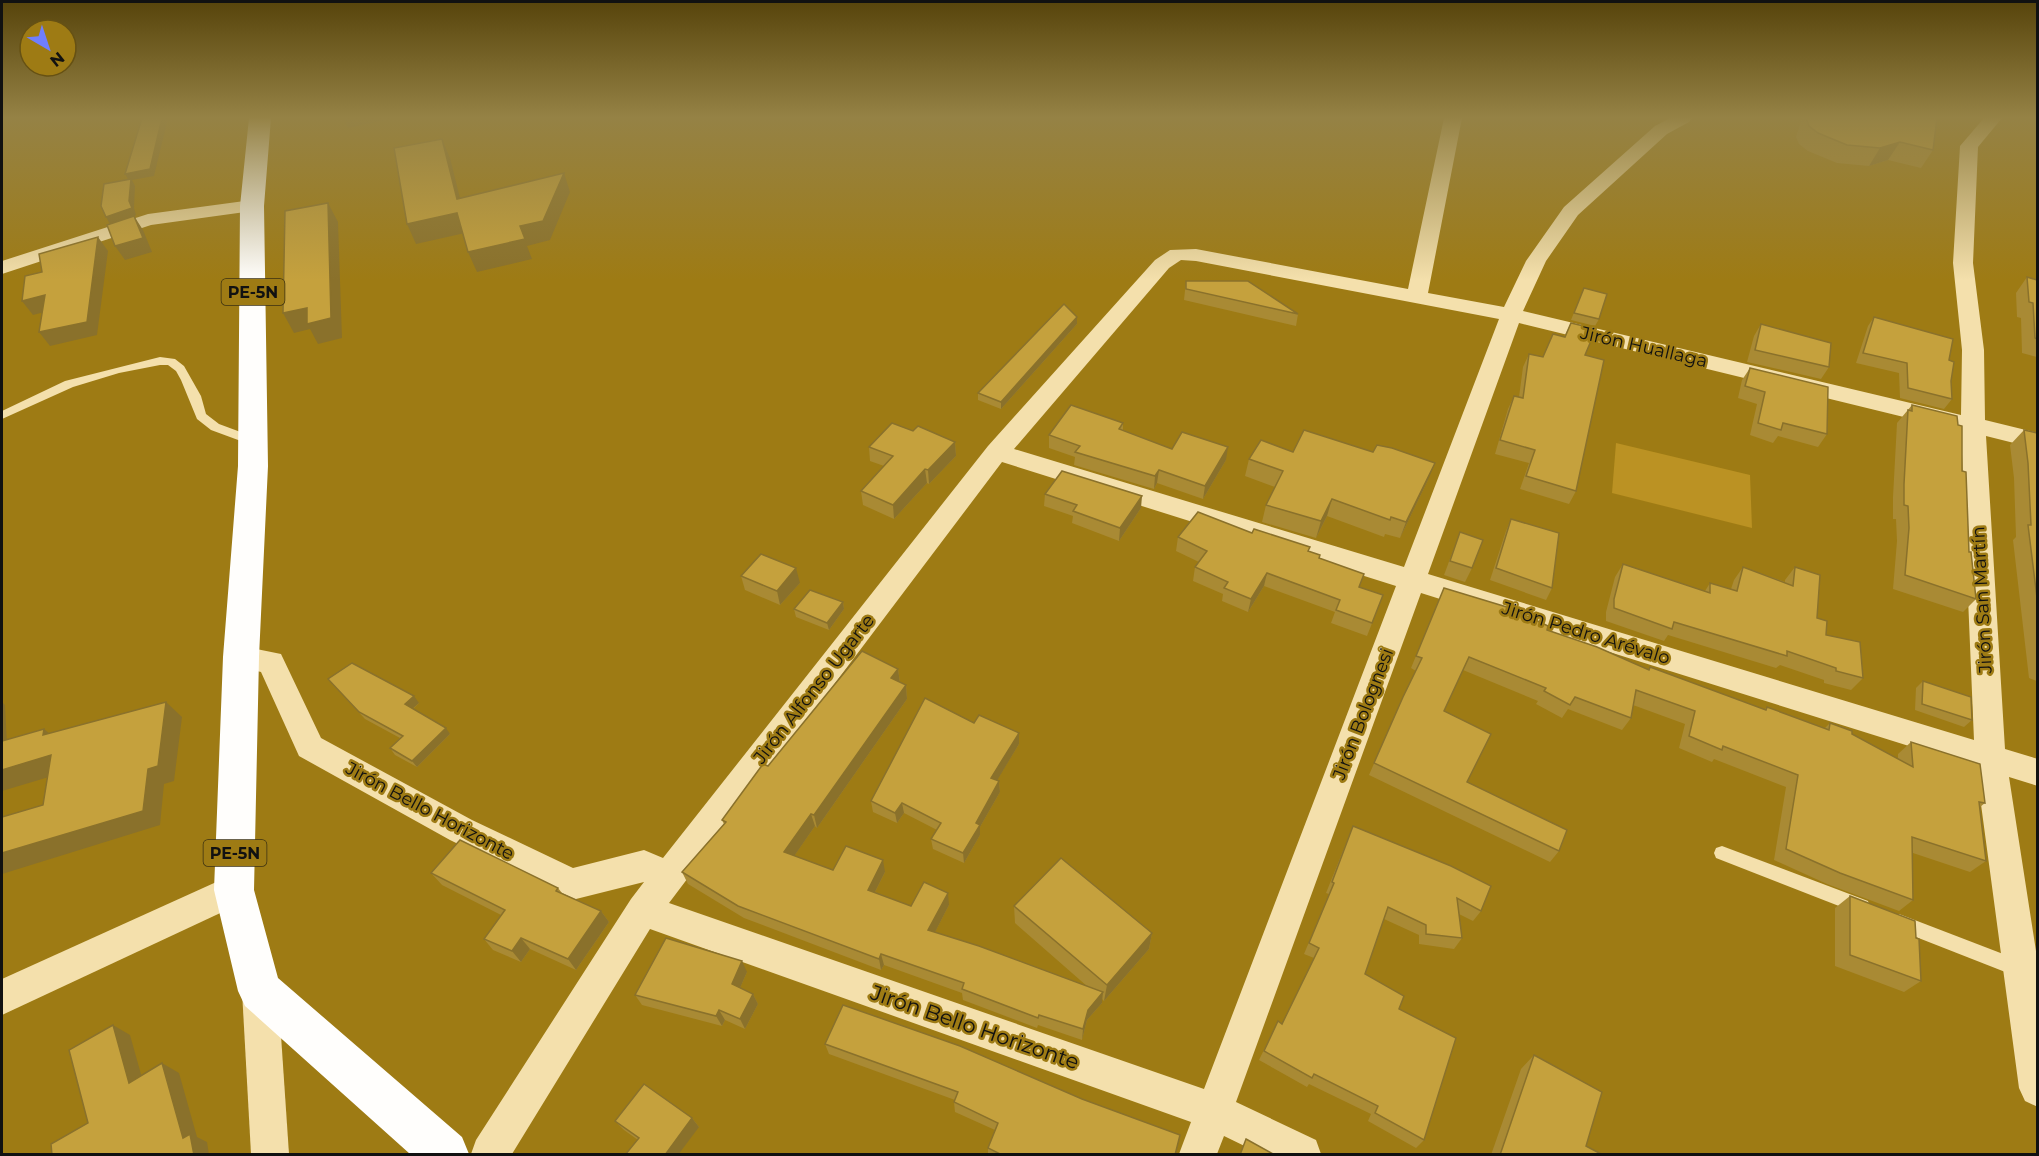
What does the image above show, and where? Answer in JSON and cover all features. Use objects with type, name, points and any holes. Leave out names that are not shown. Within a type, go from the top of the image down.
[{"type":"highway","name":"PE-5N","points":[[255,172],[252,206],[254,441],[241,657],[234,890],[260,991]]},
{"type":"highway","points":[[260,991],[445,1155]]},
{"type":"street","points":[[1417,297],[1443,172]]},
{"type":"street","name":"Jirón Bolognesi","points":[[1198,1155],[1511,315],[1536,261],[1571,211],[1614,172]]},
{"type":"street","name":"Jirón San Martín","points":[[1968,172],[1963,263],[1973,350],[1973,425],[1990,757],[2037,1088]]},
{"type":"street","points":[[2,268],[148,220],[252,206]]},
{"type":"street","name":"Jirón Huallaga","points":[[1177,254],[1511,315],[2037,441]]},
{"type":"street","name":"Jirón Alfonso Ugarte","points":[[490,1155],[643,910],[668,877],[997,452],[1161,264],[1177,254]]},
{"type":"street","name":"Jirón Pedro Arévalo","points":[[997,452],[2037,772]]},
{"type":"street","name":"Jirón Bello Horizonte","points":[[241,657],[271,662],[309,747],[461,830],[572,884],[644,865],[668,877]]},
{"type":"street","points":[[2,997],[234,890]]},
{"type":"street","name":"Jirón Bello Horizonte","points":[[643,910],[1213,1111],[1302,1155]]},
{"type":"street","points":[[260,991],[270,1155]]},
{"type":"lane","points":[[2,415],[69,384],[118,370],[160,361],[171,362],[180,369],[187,380],[201,416],[215,427],[254,441]]},
{"type":"lane","points":[[1722,854],[2020,969]]},
{"type":"shaded area","points":[[1616,443],[1750,475],[1752,528],[1612,493]]},
{"type":"building","points":[[398,172],[450,172],[457,199],[564,173],[543,221],[520,226],[525,239],[468,252],[457,213],[407,224]]},
{"type":"building","points":[[131,179],[129,201],[132,208],[106,217],[101,206],[104,184]]},
{"type":"building","points":[[328,203],[331,318],[307,324],[307,308],[283,313],[285,211]]},
{"type":"building","points":[[134,216],[143,238],[115,246],[107,225]]},
{"type":"building","points":[[98,237],[87,322],[39,332],[45,295],[22,301],[25,276],[42,272],[39,254]]},
{"type":"building","points":[[2027,277],[2037,280],[2037,339],[2035,338],[2033,303],[2029,302]]},
{"type":"building","points":[[1186,281],[1248,281],[1298,314],[1186,289]]},
{"type":"building","points":[[1584,288],[1607,294],[1599,319],[1574,313]]},
{"type":"building","points":[[1064,304],[1077,317],[1001,402],[978,393]]},
{"type":"building","points":[[1874,317],[1953,339],[1949,360],[1954,362],[1951,381],[1952,399],[1908,388],[1907,363],[1863,353]]},
{"type":"building","points":[[1571,323],[1596,329],[1585,355],[1604,360],[1576,491],[1526,476],[1535,450],[1500,440],[1514,396],[1523,398],[1529,354],[1543,357],[1553,334],[1565,337]]},
{"type":"building","points":[[1761,324],[1831,343],[1829,367],[1755,350]]},
{"type":"building","points":[[1750,368],[1828,387],[1827,434],[1783,423],[1781,430],[1758,423],[1765,392],[1745,386]]},
{"type":"building","points":[[1071,405],[1123,423],[1119,429],[1172,449],[1182,432],[1228,447],[1205,486],[1159,470],[1155,476],[1075,452],[1080,446],[1049,435]]},
{"type":"building","points":[[1912,405],[1957,416],[1958,425],[1962,426],[1962,471],[1966,472],[1969,552],[1971,552],[1976,599],[1905,575],[1909,528],[1908,506],[1904,505],[1904,484],[1908,410],[1912,411]]},
{"type":"building","points":[[892,423],[913,431],[918,426],[955,442],[928,470],[925,469],[893,505],[861,491],[893,456],[869,447]]},
{"type":"building","points":[[1304,430],[1373,452],[1377,445],[1435,463],[1406,522],[1391,517],[1390,520],[1332,499],[1321,521],[1266,505],[1283,471],[1249,459],[1261,440],[1293,452]]},
{"type":"building","points":[[2024,430],[2037,433],[2037,598],[2028,525],[2031,525]]},
{"type":"building","points":[[1062,471],[1142,496],[1120,528],[1073,511],[1077,505],[1045,494]]},
{"type":"building","points":[[1198,512],[1252,533],[1254,529],[1310,547],[1308,551],[1320,555],[1319,558],[1364,574],[1359,587],[1383,595],[1372,623],[1336,610],[1340,600],[1267,573],[1251,599],[1224,588],[1228,582],[1195,567],[1207,551],[1178,537]]},
{"type":"building","points":[[1511,519],[1559,533],[1552,588],[1496,568]]},
{"type":"building","points":[[1460,532],[1483,540],[1472,568],[1450,561]]},
{"type":"building","points":[[761,554],[796,568],[777,591],[741,576]]},
{"type":"building","points":[[1623,564],[1710,593],[1710,583],[1737,591],[1743,567],[1793,586],[1795,567],[1820,575],[1817,618],[1827,621],[1826,635],[1860,642],[1863,678],[1836,671],[1836,668],[1787,651],[1787,656],[1674,622],[1672,629],[1614,608],[1614,599]]},
{"type":"building","points":[[1444,588],[1510,608],[1548,626],[1547,630],[1597,647],[1649,670],[1650,667],[1766,710],[1767,707],[1829,730],[1830,723],[1852,731],[1852,734],[1913,767],[1911,742],[1980,764],[1985,803],[1979,802],[1986,861],[1912,837],[1913,900],[1840,873],[1786,849],[1798,775],[1723,746],[1722,750],[1689,736],[1695,711],[1636,690],[1631,718],[1575,697],[1570,705],[1544,691],[1546,688],[1469,657],[1444,711],[1491,734],[1467,782],[1567,830],[1559,851],[1374,763],[1422,658],[1416,656]]},
{"type":"building","points":[[810,590],[843,602],[827,623],[794,609]]},
{"type":"building","points":[[862,651],[898,669],[891,678],[906,685],[814,815],[811,814],[784,852],[833,870],[846,846],[883,860],[868,890],[911,906],[924,882],[948,893],[928,930],[979,946],[1103,992],[1088,1010],[1083,1029],[1039,1015],[1038,1018],[962,989],[964,983],[881,954],[879,959],[738,906],[682,872],[726,822],[722,820],[763,764],[768,766]]},
{"type":"building","points":[[352,663],[414,696],[405,704],[446,728],[412,761],[390,748],[403,736],[359,712],[328,679]]},
{"type":"building","points":[[1923,681],[1971,697],[1972,720],[1922,704]]},
{"type":"building","points":[[925,698],[974,723],[979,715],[1019,733],[991,778],[999,781],[976,823],[980,825],[963,853],[931,839],[941,823],[902,803],[895,813],[871,801]]},
{"type":"building","points":[[166,702],[158,766],[148,769],[143,811],[2,853],[2,817],[43,805],[51,755],[2,770],[2,741],[44,729],[43,735]]},
{"type":"building","points":[[1353,826],[1451,866],[1491,886],[1481,911],[1457,898],[1462,938],[1426,934],[1426,925],[1388,907],[1365,974],[1404,996],[1399,1009],[1456,1038],[1424,1140],[1375,1113],[1378,1106],[1314,1074],[1312,1078],[1264,1051],[1278,1021],[1282,1024],[1319,948],[1309,943],[1334,883],[1332,882]]},
{"type":"building","points":[[460,840],[558,888],[556,891],[601,911],[568,959],[521,938],[512,951],[484,939],[505,910],[431,873]]},
{"type":"building","points":[[1061,858],[1152,933],[1107,985],[1014,906]]},
{"type":"building","points":[[1850,896],[1915,921],[1916,938],[1919,939],[1921,981],[1850,955]]},
{"type":"building","points":[[666,938],[742,961],[732,984],[753,994],[740,1019],[719,1010],[716,1016],[635,995]]},
{"type":"building","points":[[843,1005],[960,1046],[1082,1099],[1180,1135],[1175,1155],[1002,1155],[988,1148],[998,1123],[954,1102],[958,1092],[825,1044]]},
{"type":"building","points":[[113,1025],[129,1083],[162,1063],[183,1138],[190,1134],[194,1155],[52,1155],[51,1144],[88,1123],[69,1050]]},
{"type":"building","points":[[1534,1055],[1602,1092],[1586,1146],[1603,1155],[1500,1155]]},
{"type":"building","points":[[644,1084],[692,1118],[665,1155],[625,1155],[639,1138],[615,1121]]},
{"type":"building","points":[[1246,1139],[1275,1155],[1240,1155]]}]
